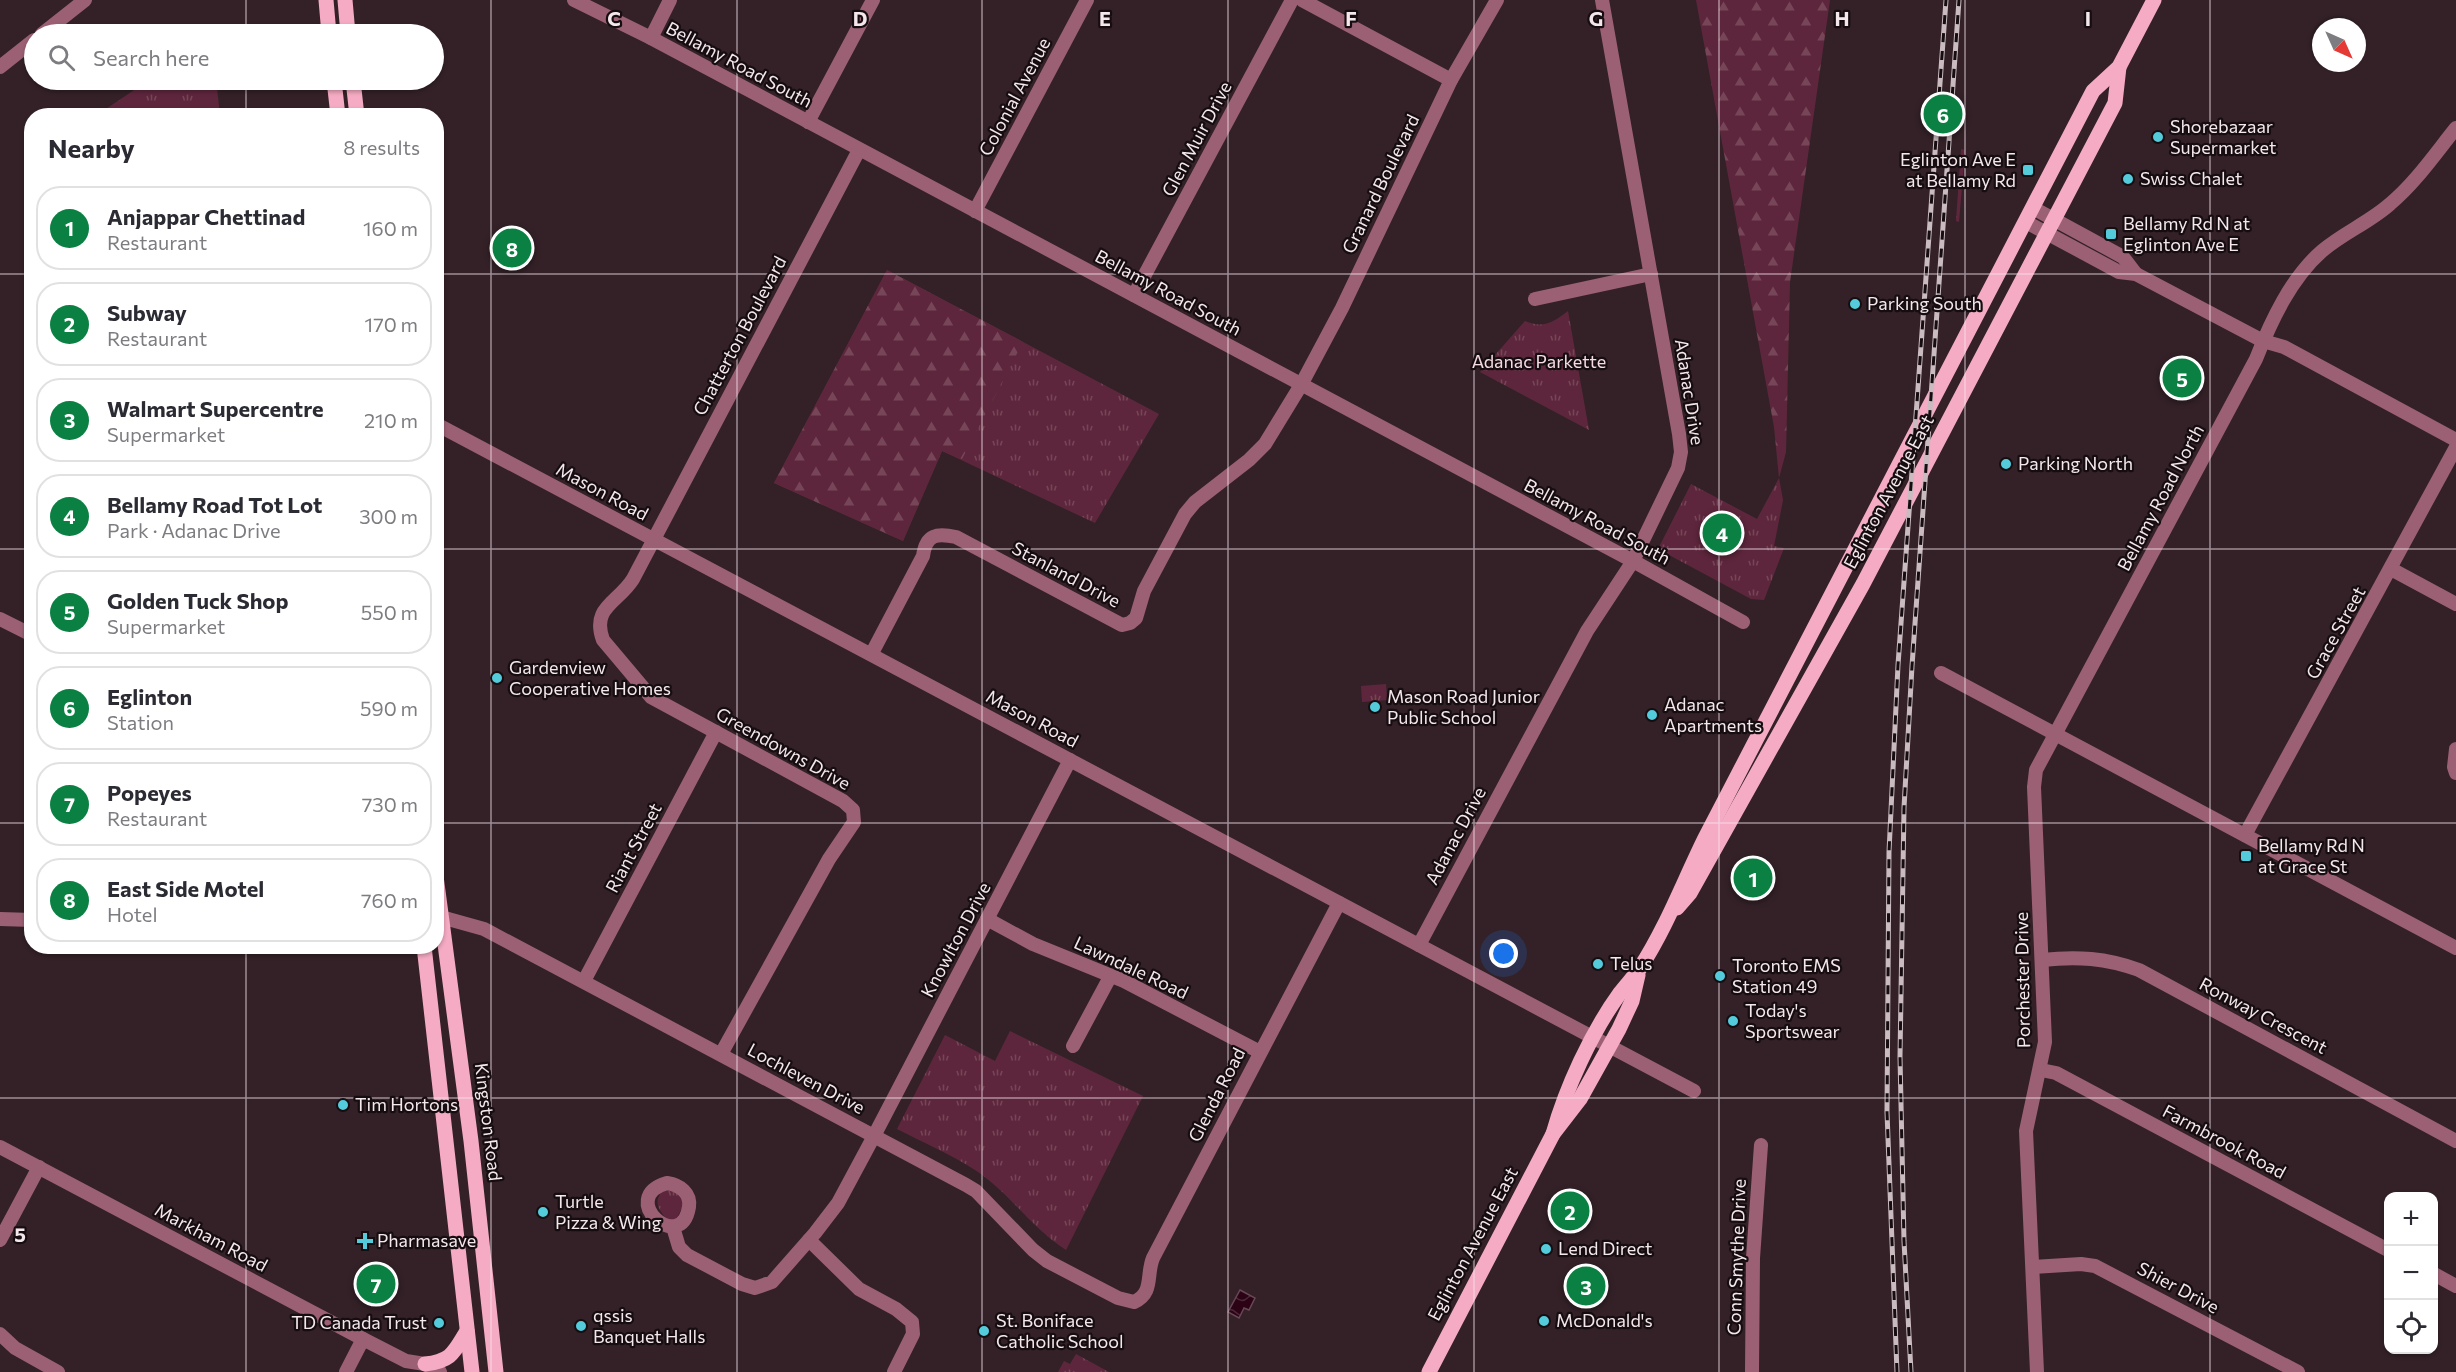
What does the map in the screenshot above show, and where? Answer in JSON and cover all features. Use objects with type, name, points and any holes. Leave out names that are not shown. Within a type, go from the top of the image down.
[{"type":"main road","points":[[326,0],[328,24]]},
{"type":"main road","points":[[345,0],[347,24]]},
{"type":"main road","name":"Eglinton Avenue East","points":[[1429,1372],[1552,1134],[1564,1096],[1594,1038],[1619,994],[1639,969],[1666,922],[1704,840],[2093,92],[2119,67],[2154,0]]},
{"type":"main road","name":"Eglinton Avenue East","points":[[1666,922],[1690,893],[1863,584],[2115,103],[2119,67]]},
{"type":"main road","points":[[335,90],[337,108]]},
{"type":"main road","points":[[354,90],[356,108]]},
{"type":"main road","name":"Kingston Road","points":[[444,940],[471,1142],[496,1372]]},
{"type":"main road","points":[[425,954],[472,1372]]},
{"type":"main road","name":"Eglinton Avenue East","points":[[1552,1134],[1580,1099],[1610,1047],[1632,1001],[1639,969]]},
{"type":"main road","points":[[415,1366],[441,1362],[453,1355],[467,1331]]},
{"type":"street","points":[[55,24],[85,0]]},
{"type":"street","name":"Bellamy Road South","points":[[574,0],[651,38],[1633,561],[1743,622]]},
{"type":"street","points":[[651,38],[670,0]]},
{"type":"street","points":[[808,122],[873,0]]},
{"type":"street","name":"Colonial Avenue","points":[[975,211],[1087,0]]},
{"type":"street","name":"Glen Muir Drive","points":[[1134,295],[1292,0]]},
{"type":"street","points":[[1302,0],[1451,80]]},
{"type":"street","name":"Granard Boulevard","points":[[1301,385],[1342,308],[1451,80],[1497,0]]},
{"type":"street","name":"Adanac Drive","points":[[1419,945],[1587,631],[1633,561],[1678,468],[1681,452],[1602,0]]},
{"type":"street","points":[[0,67],[24,48]]},
{"type":"street","name":"Bellamy Road North","points":[[2056,734],[2294,284],[2310,263],[2324,250],[2389,205],[2414,182],[2456,128]]},
{"type":"street","name":"Chatterton Boulevard","points":[[652,539],[859,150]]},
{"type":"street","points":[[2029,215],[2050,226],[2119,272],[2136,274],[2263,342],[2284,347],[2456,440]]},
{"type":"street","points":[[1535,299],[1651,274]]},
{"type":"street","name":"Stanland Drive","points":[[872,653],[923,556],[924,545],[929,539],[943,534],[956,537],[1110,620],[1122,625],[1130,623],[1136,618],[1144,591],[1185,514],[1195,502],[1250,460],[1265,444],[1301,385]]},
{"type":"street","name":"Mason Road","points":[[444,428],[872,653],[1610,1047]]},
{"type":"street","name":"Grace Street","points":[[2245,835],[2456,447]]},
{"type":"street","name":"Greendowns Drive","points":[[652,539],[627,588],[602,612],[599,623],[603,640],[651,697],[843,801],[853,810],[854,815],[854,822],[829,859],[721,1054]]},
{"type":"street","points":[[2391,569],[2456,604]]},
{"type":"street","points":[[0,619],[24,631]]},
{"type":"street","points":[[1941,673],[2456,948]]},
{"type":"street","name":"Riant Street","points":[[584,981],[716,732]]},
{"type":"street","name":"Porchester Drive","points":[[2037,1372],[2026,1131],[2033,1094],[2041,1070],[2045,1042],[2034,787],[2036,770],[2056,734]]},
{"type":"street","points":[[2456,749],[2454,767],[2456,773]]},
{"type":"street","name":"Knowlton Drive","points":[[673,1227],[679,1247],[687,1256],[742,1284],[755,1288],[772,1282],[809,1240],[838,1203],[1070,760]]},
{"type":"street","name":"Glenda Road","points":[[1134,1302],[1147,1293],[1148,1269],[1153,1258],[1339,903]]},
{"type":"street","name":"Lochleven Drive","points":[[444,918],[484,929],[976,1191],[1033,1250],[1047,1261],[1118,1298],[1134,1302]]},
{"type":"street","points":[[0,919],[24,920]]},
{"type":"street","name":"Lawndale Road","points":[[987,919],[1033,944],[1124,981],[1260,1052]]},
{"type":"street","name":"Ronway Crescent","points":[[2042,960],[2086,957],[2139,970],[2456,1141]]},
{"type":"street","points":[[1073,1046],[1110,976]]},
{"type":"street","points":[[1610,1047],[1694,1090]]},
{"type":"street","name":"Farmbrook Road","points":[[2041,1070],[2056,1073],[2384,1248]]},
{"type":"street","name":"Conn Smythe Drive","points":[[1752,1372],[1753,1258],[1761,1145]]},
{"type":"street","name":"Markham Road","points":[[0,1146],[415,1366],[440,1372]]},
{"type":"street","points":[[0,1240],[39,1167]]},
{"type":"street","points":[[809,1240],[859,1289],[907,1316],[912,1322],[913,1334],[894,1372]]},
{"type":"street","name":"Shier Drive","points":[[2033,1267],[2081,1264],[2095,1266],[2298,1372]]},
{"type":"street","points":[[2438,1276],[2456,1285]]},
{"type":"street","points":[[0,1334],[15,1348],[58,1372]]},
{"type":"street","points":[[346,1372],[363,1339]]},
{"type":"green space","points":[[1696,0],[1830,0],[1790,282],[1786,452],[1779,478],[1774,427]]},
{"type":"green space","points":[[134,90],[217,90],[219,108],[107,108]]},
{"type":"green space","points":[[1961,149],[1965,150],[1959,222],[1956,221]]},
{"type":"green space","points":[[887,270],[1159,414],[1095,523],[942,451],[903,541],[774,483]]},
{"type":"green space","points":[[887,270],[1023,342],[962,459],[942,451],[903,541],[774,483]]},
{"type":"green space","name":"Adanac Parkette","points":[[1568,311],[1589,430],[1480,372],[1525,321],[1537,324],[1548,323]]},
{"type":"green space","points":[[1779,478],[1783,500],[1774,546],[1784,548],[1764,600],[1751,599],[1658,549],[1691,484],[1757,519]]},
{"type":"green space","points":[[1386,684],[1387,700],[1362,702],[1361,686]]},
{"type":"green space","points":[[1010,1031],[1143,1096],[1066,1250],[1041,1231],[999,1189],[975,1170],[897,1129],[945,1035],[995,1061]]},
{"type":"green space","points":[[671,1189],[682,1198],[683,1206],[675,1221],[669,1222],[659,1207],[658,1200],[662,1192]]},
{"type":"green space","points":[[1076,1354],[1109,1372],[1058,1372],[1064,1361],[1070,1364]]},
{"type":"water","points":[[1240,1290],[1255,1298],[1249,1310],[1244,1308],[1239,1318],[1228,1312]]},
{"type":"railway","points":[[1897,1372],[1887,1112],[1889,852],[1898,665],[1946,0]]},
{"type":"railway","points":[[1911,1372],[1904,1241],[1900,1057],[1904,808],[1959,0]]},
{"type":"place","name":"Eglinton","points":[[1943,114]]},
{"type":"place","name":"Shorebazaar Supermarket","points":[[2158,137]]},
{"type":"place","name":"Eglinton Ave E at Bellamy Rd","points":[[2028,170]]},
{"type":"place","name":"Swiss Chalet","points":[[2128,179]]},
{"type":"place","name":"Bellamy Rd N at Eglinton Ave E","points":[[2111,234]]},
{"type":"place","name":"East Side Motel","points":[[512,248]]},
{"type":"place","name":"Parking South","points":[[1855,304]]},
{"type":"place","name":"Golden Tuck Shop","points":[[2182,378]]},
{"type":"place","name":"Parking North","points":[[2006,464]]},
{"type":"place","name":"Bellamy Road Tot Lot","points":[[1722,533]]},
{"type":"place","name":"Gardenview Cooperative Homes","points":[[497,678]]},
{"type":"place","name":"Mason Road Junior Public School","points":[[1375,707]]},
{"type":"place","name":"Adanac Apartments","points":[[1652,715]]},
{"type":"place","name":"Bellamy Rd N at Grace St","points":[[2246,856]]},
{"type":"place","name":"Anjappar Chettinad","points":[[1753,878]]},
{"type":"place","name":"Telus","points":[[1598,964]]},
{"type":"place","name":"Toronto EMS Station 49","points":[[1720,976]]},
{"type":"place","name":"Today's Sportswear","points":[[1733,1021]]},
{"type":"place","name":"Tim Hortons","points":[[343,1105]]},
{"type":"place","name":"Subway","points":[[1570,1211]]},
{"type":"place","name":"Turtle Pizza & Wing","points":[[543,1212]]},
{"type":"place","name":"Pharmasave","points":[[365,1241]]},
{"type":"place","name":"Lend Direct","points":[[1546,1249]]},
{"type":"place","name":"Popeyes","points":[[376,1284]]},
{"type":"place","name":"Walmart Supercentre","points":[[1586,1286]]},
{"type":"place","name":"McDonald's","points":[[1544,1321]]},
{"type":"place","name":"TD Canada Trust","points":[[439,1323]]},
{"type":"place","name":"qssis Banquet Halls","points":[[581,1326]]},
{"type":"place","name":"St. Boniface Catholic School","points":[[984,1331]]}]
